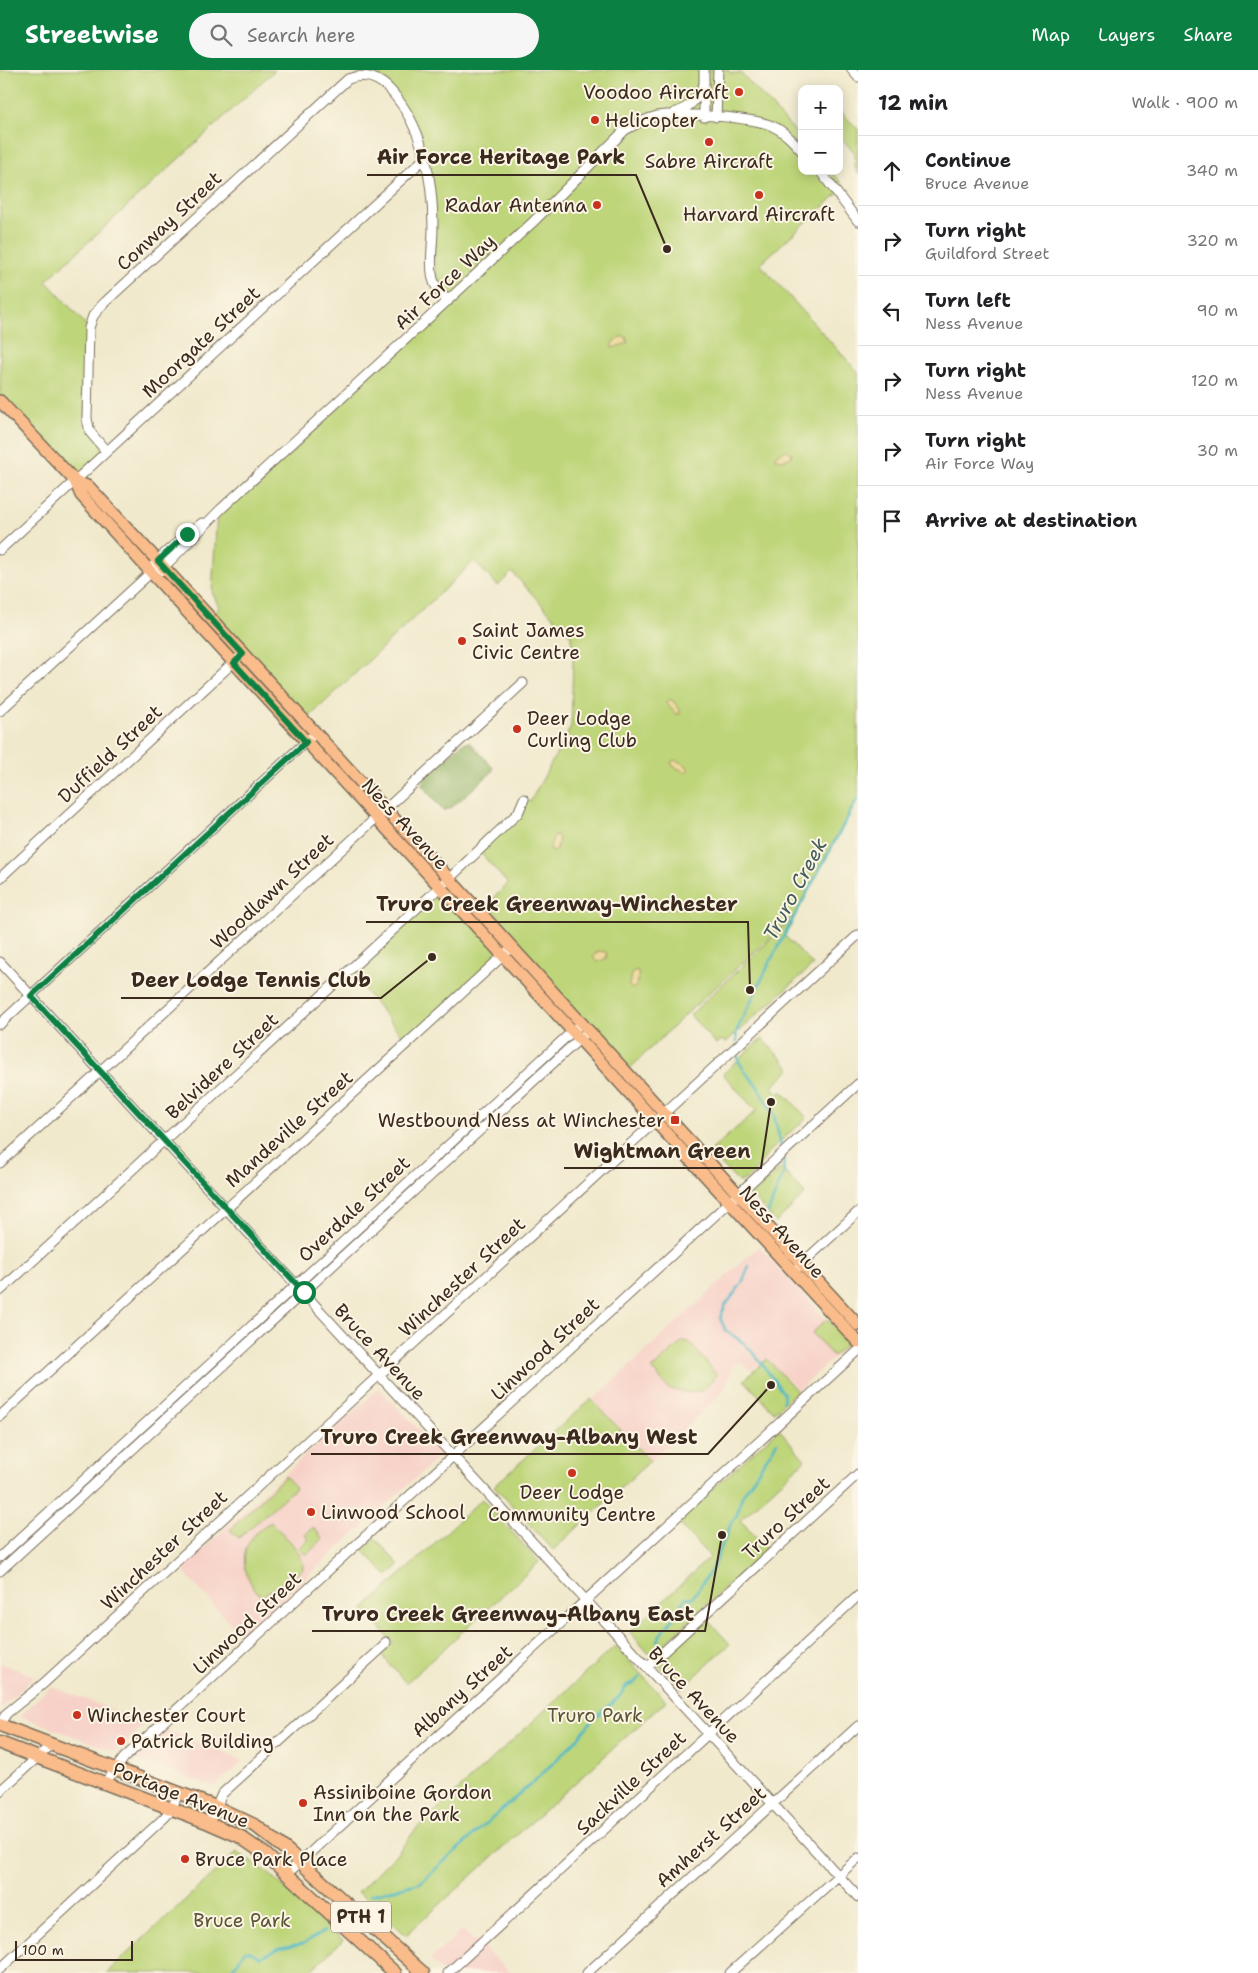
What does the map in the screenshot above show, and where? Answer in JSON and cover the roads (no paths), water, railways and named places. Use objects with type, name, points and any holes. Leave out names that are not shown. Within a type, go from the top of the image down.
[{"type":"highway","name":"Portage Avenue","points":[[0,1724],[115,1770],[216,1807],[256,1826],[300,1862],[423,1973]]},
{"type":"highway","name":"Portage Avenue","points":[[0,1743],[234,1833],[249,1842],[287,1874],[395,1973]]},
{"type":"main road","name":"Ness Avenue","points":[[0,401],[74,480],[81,495],[150,574],[440,887],[508,952],[581,1031],[798,1268],[858,1342]]},
{"type":"main road","name":"Ness Avenue","points":[[74,480],[89,487],[161,564],[449,879],[508,952]]},
{"type":"main road","name":"Ness Avenue","points":[[798,1268],[858,1325]]},
{"type":"street","points":[[704,70],[704,117]]},
{"type":"street","points":[[716,117],[718,70]]},
{"type":"street","points":[[852,70],[858,77]]},
{"type":"street","name":"Conway Street","points":[[106,452],[90,432],[86,419],[89,328],[90,322],[97,310],[340,85],[348,79],[358,76],[371,77],[382,82],[409,114],[425,158]]},
{"type":"street","points":[[670,115],[688,107],[698,97],[704,86]]},
{"type":"street","name":"Air Force Way","points":[[0,712],[533,222],[625,130],[641,121],[670,115],[749,119],[766,123],[781,130],[798,147]]},
{"type":"street","points":[[425,158],[433,214],[432,277],[437,288],[448,301]]},
{"type":"street","name":"Moorgate Street","points":[[0,550],[425,158]]},
{"type":"street","points":[[823,175],[858,221]]},
{"type":"street","name":"Duffield Street","points":[[0,878],[243,654]]},
{"type":"street","name":"Woodlawn Street","points":[[0,1163],[523,683]]},
{"type":"street","points":[[0,1024],[316,733]]},
{"type":"street","name":"Belvidere Street","points":[[0,1291],[449,879],[518,813],[524,799]]},
{"type":"street","name":"Winchester Street","points":[[0,1724],[7,1713],[43,1684],[858,935]]},
{"type":"street","name":"Mandeville Street","points":[[0,1416],[508,952]]},
{"type":"street","name":"Bruce Avenue","points":[[0,962],[858,1897]]},
{"type":"street","name":"Overdale Street","points":[[0,1557],[296,1284],[581,1031]]},
{"type":"street","name":"Overdale Street","points":[[0,1571],[304,1292],[581,1031]]},
{"type":"street","name":"Linwood Street","points":[[104,1784],[124,1758],[858,1084]]},
{"type":"street","points":[[798,1268],[858,1212]]},
{"type":"street","name":"Albany Street","points":[[287,1874],[858,1351]]},
{"type":"street","points":[[105,1460],[113,1468]]},
{"type":"street","name":"Truro Street","points":[[647,1667],[858,1474]]},
{"type":"street","name":"Sackville Street","points":[[448,1973],[858,1596]]},
{"type":"street","points":[[209,1823],[222,1794],[334,1693],[386,1642]]},
{"type":"street","name":"Amherst Street","points":[[586,1973],[766,1807],[772,1804],[858,1726]]},
{"type":"street","points":[[0,1792],[50,1745]]},
{"type":"street","points":[[0,1970],[164,1818],[172,1809],[178,1793]]},
{"type":"street","points":[[730,1973],[858,1858]]},
{"type":"waterway","name":"Truro Creek","points":[[737,1042],[736,1032],[771,960],[858,798]]},
{"type":"waterway","name":"Truro Creek","points":[[737,1050],[738,1060],[756,1084],[774,1115],[782,1150]]},
{"type":"waterway","name":"Truro Creek","points":[[768,1213],[784,1172],[783,1158]]},
{"type":"waterway","name":"Truro Creek","points":[[749,1266],[742,1283],[725,1306],[720,1318],[726,1331],[744,1343],[757,1357],[784,1394],[783,1401]]},
{"type":"waterway","name":"Truro Creek","points":[[657,1641],[681,1609],[681,1604],[686,1597],[693,1597],[714,1566],[732,1521],[737,1515],[742,1496],[777,1442]]},
{"type":"waterway","name":"Truro Creek","points":[[370,1895],[420,1883],[543,1773],[579,1737],[593,1719],[619,1697],[627,1685],[634,1683],[640,1677]]},
{"type":"waterway","name":"Truro Creek","points":[[228,1973],[238,1962],[244,1951],[249,1951],[260,1957],[280,1948],[305,1943],[324,1931]]},
{"type":"place","name":"Voodoo Aircraft","points":[[739,92]]},
{"type":"place","name":"Helicopter","points":[[595,120]]},
{"type":"place","name":"Sabre Aircraft","points":[[709,142]]},
{"type":"place","name":"Harvard Aircraft","points":[[759,195]]},
{"type":"place","name":"Radar Antenna","points":[[597,205]]},
{"type":"place","name":"Air Force Heritage Park","points":[[667,249]]},
{"type":"place","name":"Saint James Civic Centre","points":[[462,641]]},
{"type":"place","name":"Deer Lodge Curling Club","points":[[517,729]]},
{"type":"place","name":"Deer Lodge Tennis Club","points":[[432,957]]},
{"type":"place","name":"Truro Creek Greenway-Winchester","points":[[750,990]]},
{"type":"place","name":"Wightman Green","points":[[771,1102]]},
{"type":"place","name":"Westbound Ness at Winchester","points":[[675,1120]]},
{"type":"place","name":"Truro Creek Greenway-Albany West","points":[[771,1385]]},
{"type":"place","name":"Deer Lodge Community Centre","points":[[572,1473]]},
{"type":"place","name":"Linwood School","points":[[311,1512]]},
{"type":"place","name":"Truro Creek Greenway-Albany East","points":[[722,1535]]},
{"type":"place","name":"Winchester Court","points":[[77,1715]]},
{"type":"place","name":"Patrick Building","points":[[121,1741]]},
{"type":"place","name":"Assiniboine Gordon Inn on the Park","points":[[303,1803]]},
{"type":"place","name":"Bruce Park Place","points":[[185,1859]]},
{"type":"park label","name":"Truro Park","points":[[595,1715]]},
{"type":"park label","name":"Bruce Park","points":[[242,1920]]}]
